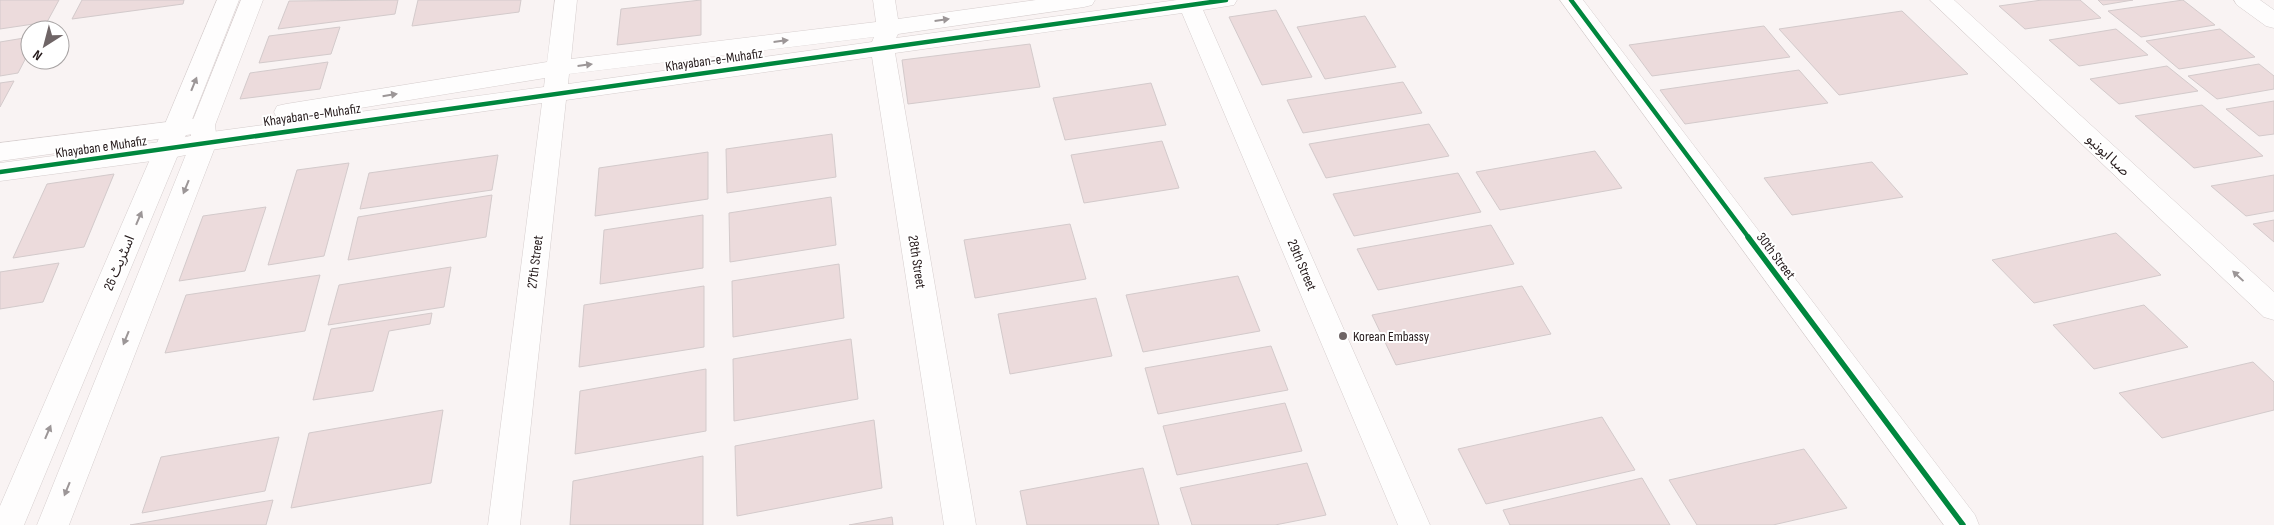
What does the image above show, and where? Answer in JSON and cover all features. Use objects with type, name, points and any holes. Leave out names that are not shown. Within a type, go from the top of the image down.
[{"type":"street","name":"اسٹریٹ 26","points":[[8,525],[172,139],[228,0]]},
{"type":"street","points":[[53,525],[204,133],[252,0]]},
{"type":"street","name":"27th Street","points":[[504,525],[566,0]]},
{"type":"street","name":"28th Street","points":[[884,0],[885,38],[960,525]]},
{"type":"street","name":"Khayaban-e-Muhafiz","points":[[885,38],[1084,0]]},
{"type":"street","name":"Khayaban-e-Muhafiz","points":[[204,133],[556,81],[885,38],[1190,6],[1226,0]]},
{"type":"street","name":"30th Street","points":[[1571,0],[1964,525]]},
{"type":"street","name":"صبا ایونیو","points":[[1941,0],[2274,309]]},
{"type":"street","name":"صبا ایونیو","points":[[1962,0],[2274,284]]},
{"type":"street","points":[[2246,0],[2274,21]]},
{"type":"street","name":"29th Street","points":[[1190,6],[1414,525]]},
{"type":"street","name":"Khayaban e Muhafiz","points":[[0,172],[204,133]]},
{"type":"street","name":"Khayaban e Muhafiz","points":[[0,152],[172,139]]},
{"type":"building","points":[[0,0],[59,0],[48,20],[20,20],[20,26],[0,29]]},
{"type":"building","points":[[82,0],[184,0],[183,4],[72,19]]},
{"type":"building","points":[[398,0],[395,14],[278,29],[289,1]]},
{"type":"building","points":[[418,0],[521,0],[519,12],[412,26]]},
{"type":"building","points":[[701,0],[701,35],[617,45],[621,9]]},
{"type":"building","points":[[2042,0],[2080,0],[2101,18],[2025,29],[1999,6]]},
{"type":"building","points":[[2098,0],[2133,0],[2103,5]]},
{"type":"building","points":[[2183,0],[2215,25],[2141,37],[2108,11]]},
{"type":"building","points":[[1276,10],[1312,77],[1262,85],[1229,17]]},
{"type":"building","points":[[1902,11],[1968,74],[1839,95],[1779,29]]},
{"type":"building","points":[[1365,16],[1396,67],[1325,79],[1297,27]]},
{"type":"building","points":[[1764,26],[1790,57],[1652,76],[1629,45]]},
{"type":"building","points":[[340,27],[331,54],[259,63],[269,36]]},
{"type":"building","points":[[2116,29],[2148,55],[2079,66],[2049,40]]},
{"type":"building","points":[[2220,29],[2255,57],[2179,69],[2146,41]]},
{"type":"building","points":[[20,39],[20,69],[18,73],[0,76],[0,42]]},
{"type":"building","points":[[1030,44],[1040,87],[908,104],[902,60]]},
{"type":"building","points":[[328,62],[320,89],[240,99],[250,73]]},
{"type":"building","points":[[2259,64],[2274,76],[2274,89],[2217,99],[2188,76]]},
{"type":"building","points":[[2167,66],[2198,91],[2119,104],[2090,79]]},
{"type":"building","points":[[1799,70],[1828,103],[1685,124],[1660,90]]},
{"type":"building","points":[[14,81],[0,107],[0,83]]},
{"type":"building","points":[[1403,82],[1422,113],[1303,133],[1287,100]]},
{"type":"building","points":[[1151,83],[1166,125],[1065,140],[1053,98]]},
{"type":"building","points":[[2274,101],[2274,134],[2259,136],[2226,109]]},
{"type":"building","points":[[2202,105],[2263,156],[2194,168],[2135,116]]},
{"type":"building","points":[[1429,124],[1449,156],[1326,178],[1309,144]]},
{"type":"building","points":[[832,134],[836,177],[727,193],[726,149]]},
{"type":"building","points":[[1162,141],[1179,188],[1084,203],[1071,155]]},
{"type":"building","points":[[1595,151],[1622,188],[1500,210],[1476,172]]},
{"type":"building","points":[[708,152],[708,199],[595,216],[599,168]]},
{"type":"building","points":[[498,155],[492,190],[360,209],[369,173]]},
{"type":"building","points":[[1872,162],[1903,197],[1792,215],[1764,178]]},
{"type":"building","points":[[349,163],[324,256],[268,265],[297,170]]},
{"type":"building","points":[[1458,173],[1481,212],[1354,236],[1333,194]]},
{"type":"building","points":[[114,174],[84,247],[13,258],[47,184]]},
{"type":"building","points":[[2274,175],[2274,211],[2246,216],[2211,186]]},
{"type":"building","points":[[492,195],[486,237],[348,260],[358,217]]},
{"type":"building","points":[[831,197],[836,245],[730,262],[729,213]]},
{"type":"building","points":[[266,207],[245,271],[179,281],[203,216]]},
{"type":"building","points":[[703,215],[703,268],[600,284],[604,230]]},
{"type":"building","points":[[2274,220],[2274,242],[2253,224]]},
{"type":"building","points":[[1070,224],[1086,279],[975,298],[964,240]]},
{"type":"building","points":[[1491,225],[1514,264],[1378,290],[1357,249]]},
{"type":"building","points":[[2116,233],[2161,275],[2034,303],[1992,260]]},
{"type":"building","points":[[59,263],[43,302],[0,309],[0,272]]},
{"type":"building","points":[[839,264],[844,318],[733,337],[732,281]]},
{"type":"building","points":[[451,267],[444,307],[328,325],[339,285]]},
{"type":"building","points":[[320,275],[305,331],[165,353],[186,295]]},
{"type":"building","points":[[1238,276],[1260,331],[1143,352],[1126,295]]},
{"type":"building","points":[[704,286],[704,347],[579,367],[584,305]]},
{"type":"building","points":[[1522,286],[1551,334],[1396,365],[1372,315]]},
{"type":"building","points":[[1096,298],[1112,356],[1010,374],[998,314]]},
{"type":"building","points":[[2144,305],[2188,347],[2094,369],[2053,325]]},
{"type":"building","points":[[432,313],[430,324],[389,331],[373,391],[313,400],[331,329]]},
{"type":"building","points":[[851,339],[858,399],[734,421],[733,359]]},
{"type":"building","points":[[1271,346],[1288,390],[1158,414],[1145,368]]},
{"type":"building","points":[[2253,362],[2274,382],[2274,410],[2162,438],[2119,393]]},
{"type":"building","points":[[706,369],[706,431],[575,454],[580,391]]},
{"type":"building","points":[[1285,403],[1302,451],[1177,475],[1163,426]]},
{"type":"building","points":[[443,410],[431,483],[291,508],[309,433]]},
{"type":"building","points":[[1602,417],[1635,470],[1486,504],[1458,449]]},
{"type":"building","points":[[874,420],[882,488],[737,516],[735,446]]},
{"type":"building","points":[[279,437],[265,491],[142,513],[161,457]]},
{"type":"building","points":[[1804,449],[1847,508],[1773,525],[1697,525],[1669,480]]},
{"type":"building","points":[[703,456],[703,525],[570,525],[573,481]]},
{"type":"building","points":[[1307,463],[1326,515],[1275,525],[1192,525],[1180,488]]},
{"type":"building","points":[[1143,468],[1159,525],[1027,525],[1020,491]]},
{"type":"building","points":[[1642,478],[1670,525],[1510,525],[1503,510]]},
{"type":"building","points":[[273,500],[266,525],[130,525]]},
{"type":"building","points":[[892,517],[893,525],[849,525]]},
{"type":"cycle path","points":[[0,172],[1226,0]]},
{"type":"cycle path","points":[[1571,0],[1963,525]]},
{"type":"place","name":"Korean Embassy","points":[[1343,336]]}]
